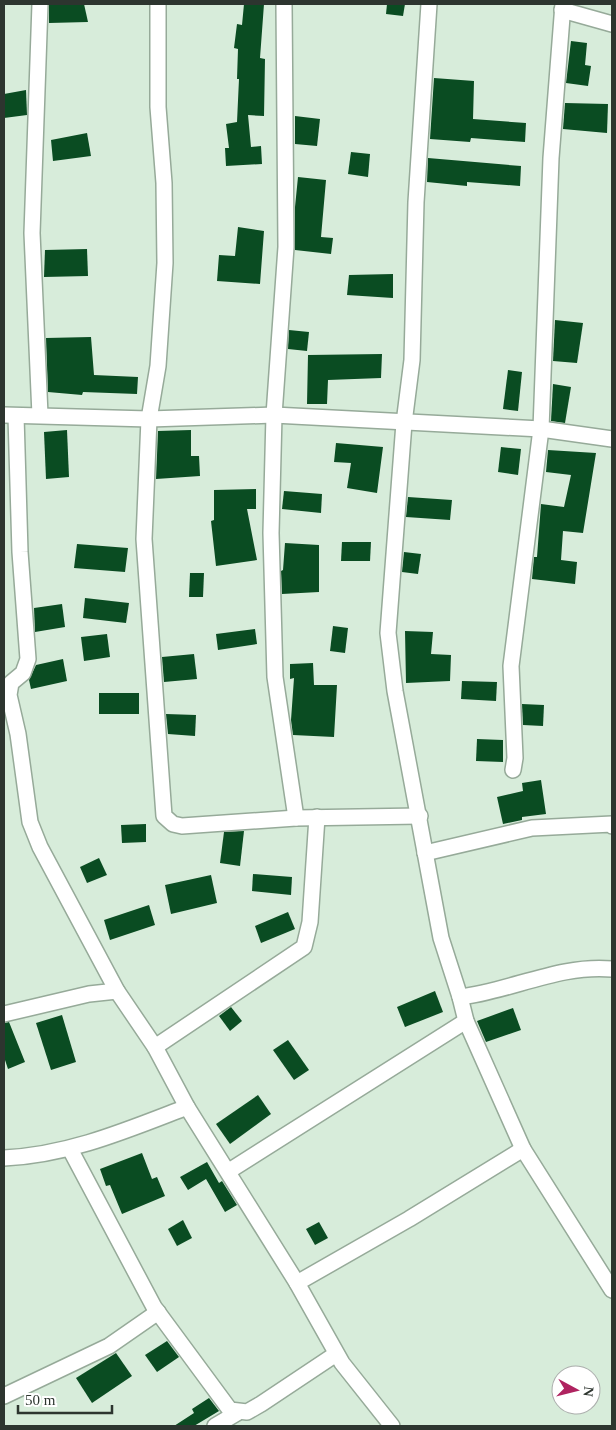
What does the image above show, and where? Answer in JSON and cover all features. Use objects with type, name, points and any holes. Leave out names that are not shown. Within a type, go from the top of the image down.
[{"type":"street","points":[[40,4],[32,233],[40,415]]},
{"type":"street","points":[[158,4],[158,107],[164,183],[165,263],[158,366],[149,419],[144,539],[164,816],[173,824],[182,826],[317,817],[420,816]]},
{"type":"street","points":[[284,4],[286,247],[274,415],[270,533],[273,657],[296,818]]},
{"type":"street","points":[[428,4],[416,202],[412,360],[404,423],[388,633],[395,691],[420,816],[441,938],[466,1021],[522,1149],[612,1290]]},
{"type":"street","points":[[513,770],[515,758],[512,666],[541,429],[551,158],[563,7],[612,24]]},
{"type":"street","points":[[392,1426],[336,1354],[297,1283],[229,1171],[187,1107],[156,1047],[117,991],[40,847],[30,822],[18,734],[7,683],[23,673],[28,660],[10,415],[149,419],[274,415],[541,429],[612,439]]},
{"type":"street","points":[[156,1047],[304,947],[310,922],[317,817]]},
{"type":"street","points":[[425,853],[532,828],[612,825],[612,820]]},
{"type":"street","points":[[460,996],[485,994],[542,977],[593,967],[612,969]]},
{"type":"street","points":[[4,1014],[89,994],[117,991]]},
{"type":"street","points":[[229,1171],[466,1021]]},
{"type":"street","points":[[4,1158],[70,1148],[110,1137],[187,1107]]},
{"type":"street","points":[[70,1148],[158,1312],[230,1410],[237,1413]]},
{"type":"street","points":[[297,1283],[409,1219],[522,1149]]},
{"type":"street","points":[[4,1396],[109,1346],[158,1312]]},
{"type":"street","points":[[216,1426],[237,1413],[247,1412],[261,1404],[336,1354]]},
{"type":"building","points":[[49,4],[84,4],[88,22],[49,23]]},
{"type":"building","points":[[244,4],[264,4],[260,58],[265,59],[264,116],[248,115],[251,147],[261,146],[262,164],[226,166],[225,148],[229,148],[226,124],[237,122],[238,49],[234,48],[237,24],[242,25]]},
{"type":"building","points":[[387,4],[405,4],[403,16],[386,14]]},
{"type":"building","points":[[571,41],[587,43],[585,65],[591,66],[588,86],[566,83]]},
{"type":"building","points":[[434,78],[474,81],[473,119],[526,123],[525,142],[471,138],[470,142],[430,139]]},
{"type":"building","points":[[26,90],[27,115],[4,118],[4,94]]},
{"type":"building","points":[[565,103],[608,104],[607,133],[563,129]]},
{"type":"building","points":[[295,116],[320,119],[317,146],[295,144]]},
{"type":"building","points":[[87,133],[91,156],[53,161],[51,140]]},
{"type":"building","points":[[351,152],[370,154],[368,177],[348,174]]},
{"type":"building","points":[[428,158],[521,166],[520,186],[467,182],[467,186],[427,182]]},
{"type":"building","points":[[298,177],[326,180],[321,237],[333,238],[331,254],[295,250],[295,207]]},
{"type":"building","points":[[238,227],[264,231],[260,284],[217,281],[219,255],[235,256]]},
{"type":"building","points":[[87,249],[88,276],[44,277],[45,250]]},
{"type":"building","points":[[393,274],[393,298],[347,295],[349,275]]},
{"type":"building","points":[[555,320],[583,323],[577,363],[553,361]]},
{"type":"building","points":[[289,330],[309,332],[307,351],[288,349]]},
{"type":"building","points":[[91,337],[94,375],[138,377],[137,394],[83,392],[82,395],[48,392],[46,338]]},
{"type":"building","points":[[382,354],[381,378],[328,380],[327,404],[307,404],[308,355]]},
{"type":"building","points":[[508,370],[522,372],[518,411],[503,409]]},
{"type":"building","points":[[553,384],[571,387],[565,423],[551,421]]},
{"type":"building","points":[[67,430],[69,477],[46,479],[44,432]]},
{"type":"building","points":[[191,430],[191,456],[199,456],[200,476],[156,479],[158,431]]},
{"type":"building","points":[[336,443],[383,447],[377,493],[347,488],[351,463],[334,462]]},
{"type":"building","points":[[501,447],[521,449],[518,475],[498,472]]},
{"type":"building","points":[[548,450],[596,453],[583,533],[563,531],[561,560],[577,562],[575,584],[532,579],[534,557],[537,557],[541,504],[564,507],[571,475],[546,472]]},
{"type":"building","points":[[256,489],[256,509],[247,509],[257,560],[216,566],[211,521],[214,520],[214,490]]},
{"type":"building","points":[[284,491],[322,494],[321,513],[282,509]]},
{"type":"building","points":[[408,497],[452,500],[450,520],[406,517]]},
{"type":"building","points":[[342,542],[371,542],[370,561],[341,561]]},
{"type":"building","points":[[285,543],[319,545],[319,592],[282,594],[281,571],[283,570]]},
{"type":"building","points":[[77,544],[128,548],[125,572],[74,568]]},
{"type":"building","points":[[404,552],[421,554],[418,574],[402,572]]},
{"type":"building","points":[[190,573],[204,573],[203,597],[189,597]]},
{"type":"building","points":[[85,598],[129,603],[126,623],[83,618]]},
{"type":"building","points":[[62,604],[65,627],[35,632],[34,608]]},
{"type":"building","points":[[333,626],[348,628],[345,653],[330,651]]},
{"type":"building","points":[[255,629],[257,644],[218,650],[216,634]]},
{"type":"building","points":[[405,631],[433,632],[431,654],[451,655],[450,681],[406,683]]},
{"type":"building","points":[[107,634],[110,657],[84,661],[81,637]]},
{"type":"building","points":[[194,654],[197,679],[164,682],[162,657]]},
{"type":"building","points":[[63,659],[67,681],[31,689],[29,680],[36,665]]},
{"type":"building","points":[[313,663],[314,685],[337,685],[334,737],[293,735],[291,720],[294,678],[290,679],[290,664]]},
{"type":"building","points":[[462,681],[497,682],[496,701],[461,699]]},
{"type":"building","points":[[99,693],[139,693],[139,714],[99,714]]},
{"type":"building","points":[[522,704],[544,705],[543,726],[523,725]]},
{"type":"building","points":[[166,714],[196,715],[195,736],[168,734]]},
{"type":"building","points":[[477,739],[503,740],[503,762],[476,761]]},
{"type":"building","points":[[541,780],[546,814],[522,817],[522,820],[503,824],[497,797],[523,791],[522,783]]},
{"type":"building","points":[[146,824],[146,842],[122,843],[121,825]]},
{"type":"building","points":[[244,831],[240,866],[220,863],[224,832]]},
{"type":"building","points":[[99,858],[107,875],[87,883],[80,867]]},
{"type":"building","points":[[253,874],[292,877],[291,895],[252,891]]},
{"type":"building","points":[[211,875],[217,903],[171,914],[165,885]]},
{"type":"building","points":[[149,905],[155,925],[110,940],[104,920]]},
{"type":"building","points":[[288,912],[295,929],[261,943],[255,926]]},
{"type":"building","points":[[435,991],[443,1012],[405,1027],[397,1007]]},
{"type":"building","points":[[231,1007],[242,1021],[230,1031],[219,1016]]},
{"type":"building","points":[[513,1008],[521,1030],[486,1042],[477,1021]]},
{"type":"building","points":[[62,1015],[76,1062],[51,1070],[36,1023]]},
{"type":"building","points":[[9,1022],[25,1062],[8,1069],[4,1057],[4,1023]]},
{"type":"building","points":[[288,1040],[309,1070],[294,1080],[273,1050]]},
{"type":"building","points":[[258,1095],[271,1114],[230,1144],[216,1124]]},
{"type":"building","points":[[142,1153],[152,1179],[157,1177],[165,1196],[122,1214],[110,1185],[106,1186],[100,1169]]},
{"type":"building","points":[[207,1162],[219,1183],[222,1181],[237,1205],[225,1212],[206,1179],[188,1190],[180,1177]]},
{"type":"building","points":[[183,1220],[192,1238],[177,1246],[168,1229]]},
{"type":"building","points":[[319,1222],[328,1238],[315,1245],[306,1229]]},
{"type":"building","points":[[167,1341],[179,1357],[157,1372],[145,1355]]},
{"type":"building","points":[[116,1353],[132,1376],[92,1403],[76,1378]]},
{"type":"building","points":[[209,1398],[219,1411],[194,1426],[174,1426],[194,1413],[192,1409]]}]
